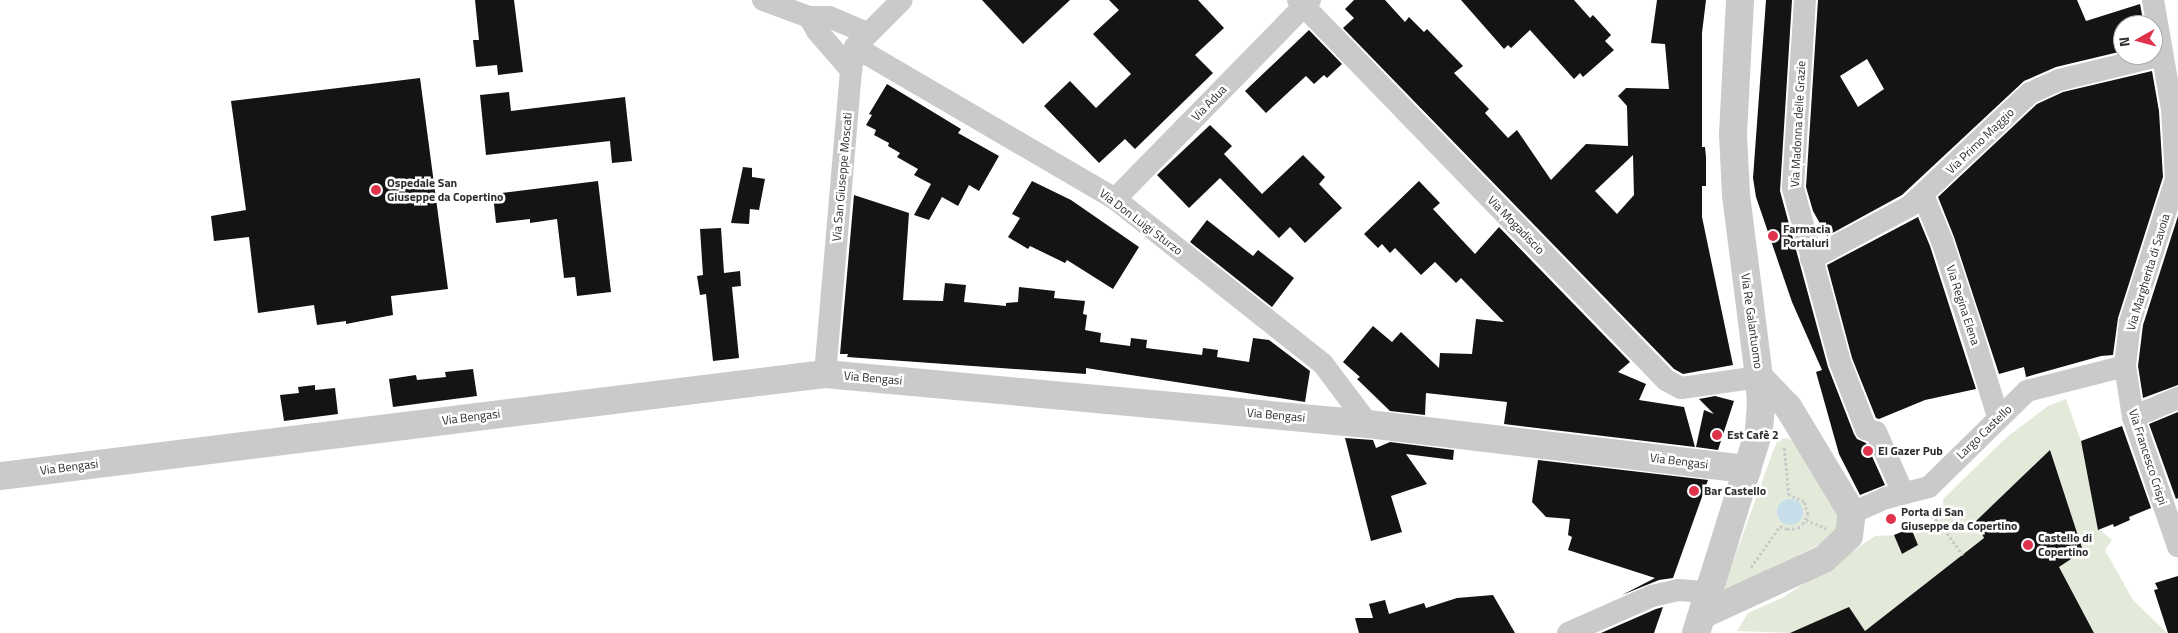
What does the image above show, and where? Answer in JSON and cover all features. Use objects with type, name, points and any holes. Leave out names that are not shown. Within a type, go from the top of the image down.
[{"type":"street","points":[[763,0],[809,17],[817,31],[850,70]]},
{"type":"street","points":[[861,40],[902,0]]},
{"type":"street","name":"Via Re Galantuomo","points":[[1702,613],[1759,425],[1759,376],[1736,194],[1733,134],[1740,0]]},
{"type":"street","name":"Via Madonna delle Grazie","points":[[1805,0],[1793,188],[1840,362],[1866,429],[1876,432],[1903,494]]},
{"type":"street","name":"Via Margherita di Savoia","points":[[2153,0],[2155,15]]},
{"type":"street","name":"Via Mogadiscio","points":[[1304,2],[1666,380],[1681,388],[1759,376]]},
{"type":"street","name":"Via Adua","points":[[1115,199],[1304,2]]},
{"type":"street","name":"Via Don Luigi Sturzo","points":[[809,17],[829,17],[861,40],[1115,199],[1323,364],[1368,424]]},
{"type":"street","name":"Via San Giuseppe Moscati","points":[[825,374],[850,70],[861,40]]},
{"type":"street","name":"Via Margherita di Savoia","points":[[2124,366],[2130,322],[2177,180],[2175,108],[2163,59]]},
{"type":"street","name":"Via Primo Maggio","points":[[1811,259],[1876,226],[1910,206],[2030,93],[2059,80],[2121,65]]},
{"type":"street","name":"Via Regina Elena","points":[[1923,195],[1942,241],[1998,417]]},
{"type":"street","name":"Via Francesco Crispi","points":[[2124,366],[2133,417],[2178,543]]},
{"type":"street","name":"Largo Castello","points":[[1852,513],[1886,498],[1929,487],[1998,417],[2027,391],[2124,366]]},
{"type":"street","name":"Via Bengasi","points":[[0,476],[825,374],[1368,424],[1747,469]]},
{"type":"street","points":[[1568,633],[1652,596],[1678,590],[1702,613],[1824,559],[1849,536],[1852,513],[1788,407],[1759,376]]},
{"type":"street","points":[[2133,417],[2178,398]]},
{"type":"street","points":[[1759,425],[1788,407]]},
{"type":"path","points":[[1744,595],[1744,578],[1780,526],[1787,529],[1798,528],[1803,524],[1808,514],[1804,501],[1790,495],[1783,435],[1759,425]]},
{"type":"path","points":[[1938,521],[1963,555]]},
{"type":"green space","points":[[2066,399],[2081,441],[2099,529],[2112,540],[2105,550],[2133,600],[2167,633],[2094,633],[2059,567],[2083,551],[2050,450],[1984,538],[1865,631],[1849,608],[1790,633],[1737,631],[1748,613],[1784,597],[1875,536],[1894,535],[1902,554],[1918,545],[1914,535],[1938,521],[1944,515],[1943,499],[2007,437],[2048,406]]},
{"type":"green space","points":[[1787,438],[1795,443],[1833,502],[1838,517],[1836,532],[1828,540],[1728,590],[1724,588],[1725,584],[1773,451],[1778,440]]},
{"type":"water","points":[[1790,499],[1799,503],[1803,512],[1799,521],[1790,525],[1781,521],[1777,512],[1781,503]]},
{"type":"building","points":[[475,0],[514,0],[523,72],[498,75],[497,65],[476,67],[473,40],[479,40]]},
{"type":"building","points":[[982,0],[1070,0],[1023,44]]},
{"type":"building","points":[[1109,0],[1198,0],[1224,28],[1195,55],[1213,73],[1135,149],[1125,139],[1099,163],[1044,106],[1070,81],[1096,108],[1131,74],[1093,34],[1119,10]]},
{"type":"building","points":[[1354,0],[1385,0],[1405,22],[1409,17],[1424,32],[1427,29],[1463,66],[1454,73],[1489,109],[1485,113],[1508,138],[1517,130],[1551,180],[1586,144],[1628,146],[1627,106],[1618,96],[1626,88],[1669,89],[1665,44],[1651,43],[1657,0],[1706,0],[1702,33],[1702,147],[1705,147],[1706,186],[1702,186],[1702,217],[1733,365],[1683,374],[1674,369],[1343,28],[1354,18],[1345,9]],"holes":[[[1633,155],[1634,195],[1617,214],[1595,191]]]},
{"type":"building","points":[[1461,0],[1574,0],[1590,18],[1593,15],[1611,35],[1605,41],[1614,50],[1583,77],[1580,73],[1574,79],[1530,30],[1511,48],[1508,45],[1504,49]]},
{"type":"building","points":[[1766,0],[1792,0],[1780,191],[1828,367],[1854,434],[1857,439],[1866,443],[1885,485],[1860,495],[1839,454],[1816,372],[1822,370],[1792,302],[1756,197],[1753,178]]},
{"type":"building","points":[[1818,0],[2077,0],[2086,21],[2140,4],[2142,15],[2113,15],[2113,53],[2056,67],[2024,81],[1902,195],[1827,236],[1813,211],[1806,187]],"holes":[[[1867,59],[1884,89],[1858,107],[1840,76]]]},
{"type":"building","points":[[1309,30],[1342,64],[1327,78],[1324,75],[1314,84],[1306,76],[1266,113],[1245,91]]},
{"type":"building","points":[[2152,71],[2159,111],[2163,177],[2118,318],[2113,355],[2101,356],[2026,377],[2024,367],[1999,374],[1954,237],[1938,197],[2037,104],[2063,92]]},
{"type":"building","points":[[420,78],[448,289],[391,296],[393,315],[346,324],[346,321],[317,325],[314,305],[258,313],[249,237],[214,241],[211,216],[246,210],[231,101]]},
{"type":"building","points":[[887,84],[961,129],[958,133],[999,156],[979,191],[969,185],[958,206],[942,197],[929,220],[914,215],[931,184],[914,175],[918,169],[897,157],[900,153],[888,146],[889,143],[874,135],[876,130],[866,125],[872,115],[869,114]]},
{"type":"building","points":[[509,92],[511,111],[625,97],[632,161],[612,163],[610,141],[486,155],[480,95]]},
{"type":"building","points":[[1210,125],[1232,146],[1224,154],[1262,194],[1303,155],[1325,177],[1319,184],[1342,208],[1305,243],[1290,227],[1279,238],[1220,178],[1189,208],[1157,175]]},
{"type":"building","points":[[743,167],[752,168],[752,177],[765,179],[759,210],[750,209],[749,224],[731,223]]},
{"type":"building","points":[[598,181],[611,292],[577,296],[575,277],[564,278],[557,219],[530,223],[530,219],[496,223],[493,194]]},
{"type":"building","points":[[1032,181],[1071,200],[1139,247],[1113,289],[1067,260],[1065,263],[1030,246],[1028,249],[1008,237],[1020,218],[1012,214]]},
{"type":"building","points":[[1419,181],[1440,203],[1433,209],[1475,254],[1499,227],[1630,362],[1618,372],[1646,384],[1639,400],[1684,407],[1695,447],[1504,424],[1507,402],[1426,393],[1425,415],[1390,411],[1357,379],[1360,377],[1343,362],[1373,326],[1392,342],[1401,332],[1439,368],[1440,353],[1472,354],[1476,319],[1504,322],[1461,278],[1456,283],[1435,262],[1421,275],[1395,248],[1390,253],[1382,244],[1378,248],[1364,234]]},
{"type":"building","points":[[854,195],[909,213],[903,300],[943,301],[945,283],[966,285],[964,302],[1006,306],[1006,303],[1018,302],[1019,287],[1055,291],[1054,298],[1085,301],[1083,314],[1087,315],[1085,330],[1101,333],[1100,342],[1130,346],[1131,338],[1147,340],[1146,348],[1202,355],[1203,348],[1218,350],[1217,357],[1249,362],[1253,338],[1269,340],[1310,371],[1305,402],[1086,368],[1086,374],[847,357],[848,354],[840,354]]},
{"type":"building","points":[[2178,216],[2178,385],[2143,398],[2138,366],[2143,325]]},
{"type":"building","points":[[1918,217],[1930,246],[1976,389],[1925,400],[1879,419],[1876,418],[1852,358],[1827,265]]},
{"type":"building","points":[[1207,220],[1253,256],[1258,250],[1294,278],[1272,307],[1190,242]]},
{"type":"building","points":[[721,228],[724,273],[740,271],[741,286],[732,287],[739,358],[713,361],[706,294],[700,295],[697,276],[703,275],[700,229]]},
{"type":"building","points":[[473,369],[477,396],[393,407],[389,379],[416,375],[417,380],[446,377],[445,372]]},
{"type":"building","points":[[315,385],[315,390],[335,388],[338,414],[284,421],[280,395],[299,393],[298,387]]},
{"type":"building","points":[[1715,396],[1734,401],[1718,450],[1696,447],[1704,410],[1714,414],[1699,399]]},
{"type":"building","points":[[2178,412],[2178,498],[2176,499],[2149,424]]},
{"type":"building","points":[[2122,426],[2151,508],[2129,517],[2130,520],[2114,527],[2113,524],[2098,530],[2081,441]]},
{"type":"building","points":[[1345,438],[1373,440],[1376,448],[1390,442],[1454,450],[1453,460],[1406,454],[1427,484],[1391,496],[1402,532],[1371,541]]},
{"type":"building","name":"Castello di Copertino","points":[[2050,450],[2083,551],[2059,567],[2094,633],[1790,633],[1849,607],[1865,631],[1984,538],[1976,521]]},
{"type":"building","points":[[1538,460],[1708,480],[1673,578],[1659,580],[1622,595],[1655,578],[1568,550],[1572,537],[1568,535],[1570,519],[1546,517],[1532,502]]},
{"type":"building","points":[[1911,528],[1918,545],[1902,554],[1894,535]]},
{"type":"building","points":[[2178,576],[2178,633],[2168,633],[2154,590],[2158,589],[2155,583]]},
{"type":"building","points":[[1493,595],[1515,633],[1359,633],[1355,618],[1373,618],[1369,604],[1385,600],[1389,614],[1424,603],[1426,608],[1457,598]]},
{"type":"building","points":[[1663,607],[1654,633],[1601,633],[1656,609]]},
{"type":"place","name":"Ospedale San Giuseppe da Copertino","points":[[376,190]]},
{"type":"place","name":"Farmacia Portaluri","points":[[1773,236]]},
{"type":"place","name":"Est Cafè 2","points":[[1717,435]]},
{"type":"place","name":"El Gazer Pub","points":[[1868,451]]},
{"type":"place","name":"Bar Castello","points":[[1694,491]]},
{"type":"place","name":"Porta di San Giuseppe da Copertino","points":[[1891,519]]},
{"type":"place","name":"Castello di Copertino","points":[[2028,545]]}]
